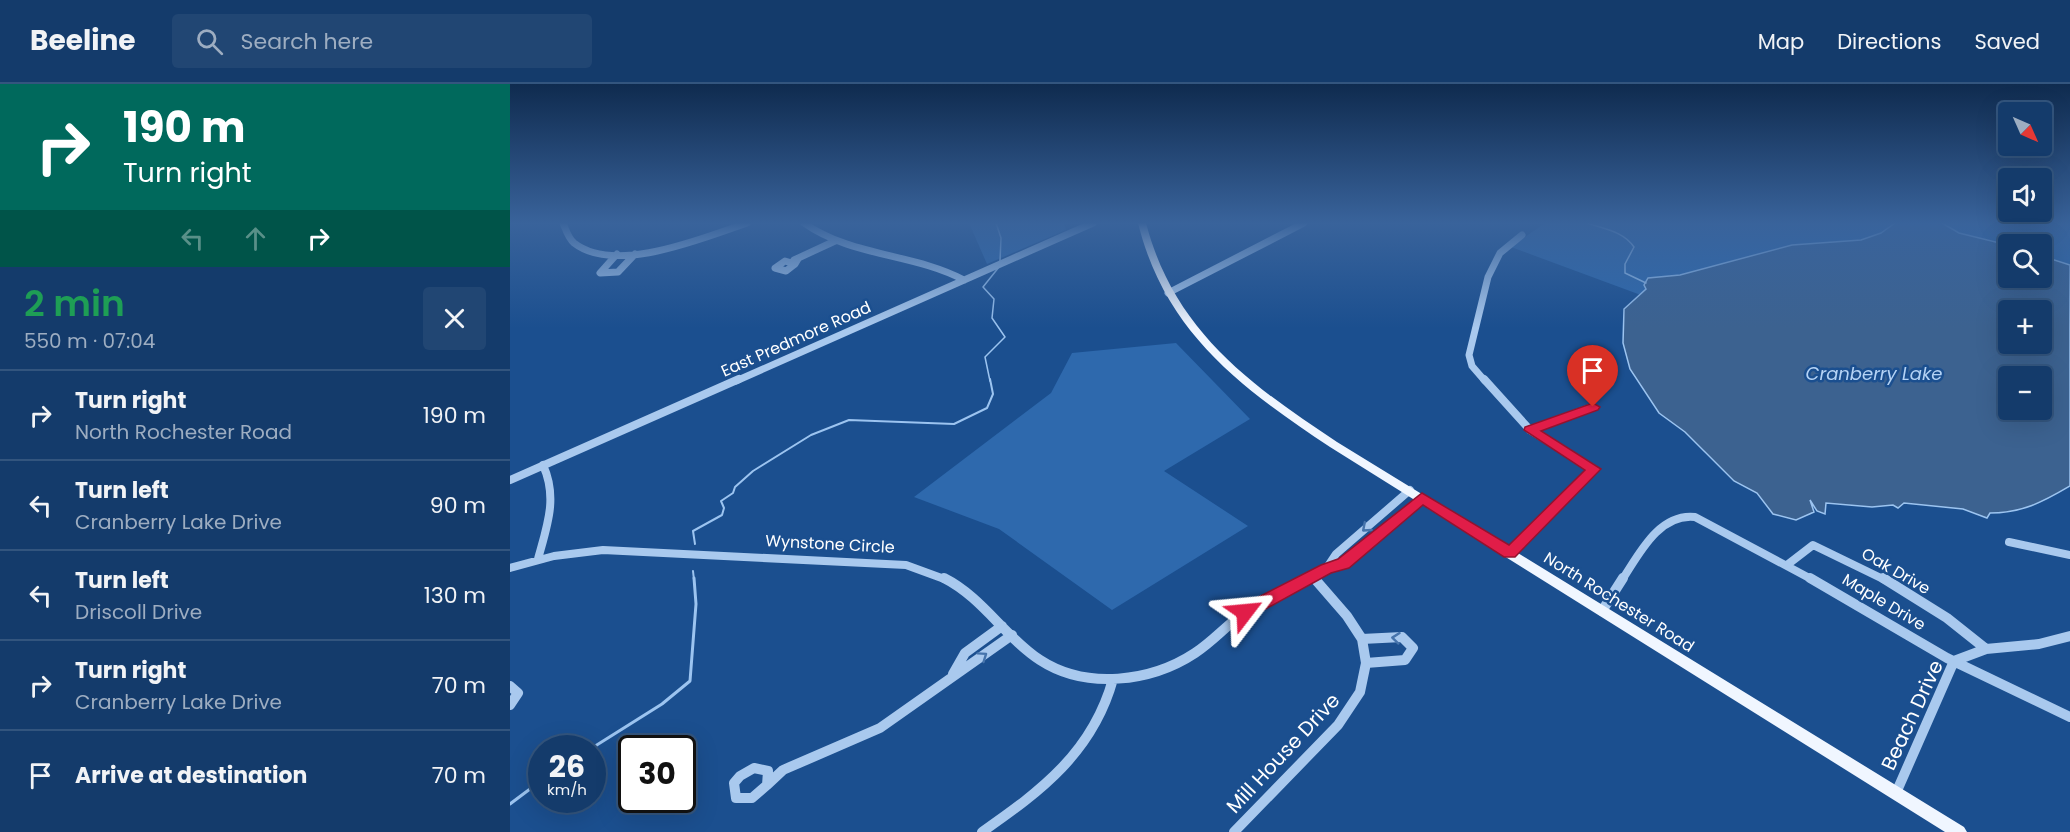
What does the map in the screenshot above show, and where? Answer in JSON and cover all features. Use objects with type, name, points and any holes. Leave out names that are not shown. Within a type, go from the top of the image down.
[{"type":"main road","name":"North Rochester Road","points":[[1151,258],[1168,293],[1194,330],[1252,386],[1305,424],[1959,832]]},
{"type":"street","points":[[614,258],[600,273],[618,272],[631,258]]},
{"type":"street","points":[[794,262],[802,258]]},
{"type":"street","points":[[910,258],[924,261],[964,280]]},
{"type":"street","name":"East Predmore Road","points":[[510,480],[1014,258]]},
{"type":"street","points":[[1168,293],[1236,258]]},
{"type":"street","points":[[1498,258],[1488,277],[1469,355],[1472,366],[1530,430],[1588,463],[1594,469],[1593,473],[1510,553]]},
{"type":"street","points":[[1530,430],[1593,407]]},
{"type":"street","points":[[538,559],[553,496],[553,487],[543,465]]},
{"type":"street","name":"Wynstone Circle","points":[[1326,569],[1336,554],[1410,490]]},
{"type":"street","name":"Wynstone Circle","points":[[510,568],[538,559],[603,550],[906,564],[925,568],[950,579],[1036,658],[1060,671],[1089,678],[1113,679],[1160,671],[1183,661],[1245,612],[1326,569],[1353,558],[1422,498]]},
{"type":"street","name":"Maple Drive","points":[[1602,611],[1624,574],[1660,530],[1671,519],[1682,516],[1695,517],[1715,525],[1851,600],[1954,661],[2070,717]]},
{"type":"street","points":[[2009,542],[2070,555]]},
{"type":"street","name":"Oak Drive","points":[[1787,565],[1814,546],[1867,568],[1966,631],[1986,649]]},
{"type":"street","name":"Mill House Drive","points":[[1234,832],[1353,707],[1360,692],[1366,663],[1362,639],[1347,616],[1313,577]]},
{"type":"street","points":[[953,674],[965,653],[1002,626]]},
{"type":"street","points":[[783,770],[754,768],[741,774],[734,784],[733,794],[736,798],[746,800],[758,795],[783,770],[880,728],[926,698],[953,674],[967,667],[1012,635]]},
{"type":"street","name":"Beach Drive","points":[[1896,793],[1954,661],[1986,649],[2039,644],[2070,636]]},
{"type":"street","points":[[1362,639],[1402,637],[1413,648],[1409,657],[1404,660],[1366,663]]},
{"type":"street","points":[[982,832],[1033,793],[1085,744],[1105,710],[1113,679]]},
{"type":"street","points":[[510,686],[514,687],[518,693],[510,705]]},
{"type":"street","points":[[764,768],[770,775],[767,785]]},
{"type":"shaded area","points":[[984,258],[1001,258],[987,264]]},
{"type":"shaded area","points":[[1540,258],[1994,258],[1800,354]]},
{"type":"shaded area","points":[[2052,258],[2070,258],[2070,269],[2052,264]]},
{"type":"shaded area","points":[[1176,343],[1250,419],[1164,471],[1248,526],[1112,610],[999,529],[914,497],[1051,393],[1072,353]]},
{"type":"water","name":"Cranberry Lake","points":[[1744,258],[1998,258],[1998,288],[2052,288],[2052,259],[2070,265],[2070,486],[2032,506],[1990,513],[1987,518],[1963,509],[1904,503],[1898,508],[1893,505],[1872,507],[1826,503],[1825,514],[1817,511],[1810,500],[1814,512],[1796,520],[1773,514],[1757,493],[1734,481],[1685,432],[1659,413],[1630,369],[1623,343],[1624,309],[1646,289],[1644,285],[1648,278],[1680,275]]},
{"type":"waterway","points":[[1628,258],[1625,264],[1625,273],[1646,283]]},
{"type":"waterway","points":[[990,381],[985,357],[1005,337],[992,318],[994,299],[983,287],[999,267]]},
{"type":"waterway","points":[[695,544],[693,531],[722,515],[724,508],[721,501],[733,493],[735,487],[753,471],[811,435],[849,420],[954,424],[987,408],[993,394],[990,379]]},
{"type":"waterway","points":[[693,571],[694,580]]},
{"type":"waterway","points":[[606,739],[662,704],[690,681],[696,604],[694,578]]},
{"type":"waterway","points":[[510,804],[528,790]]},
{"type":"route","points":[[1245,612],[1326,569],[1353,558],[1422,498],[1510,553],[1593,473],[1594,469],[1593,466],[1530,430],[1593,407]]}]
